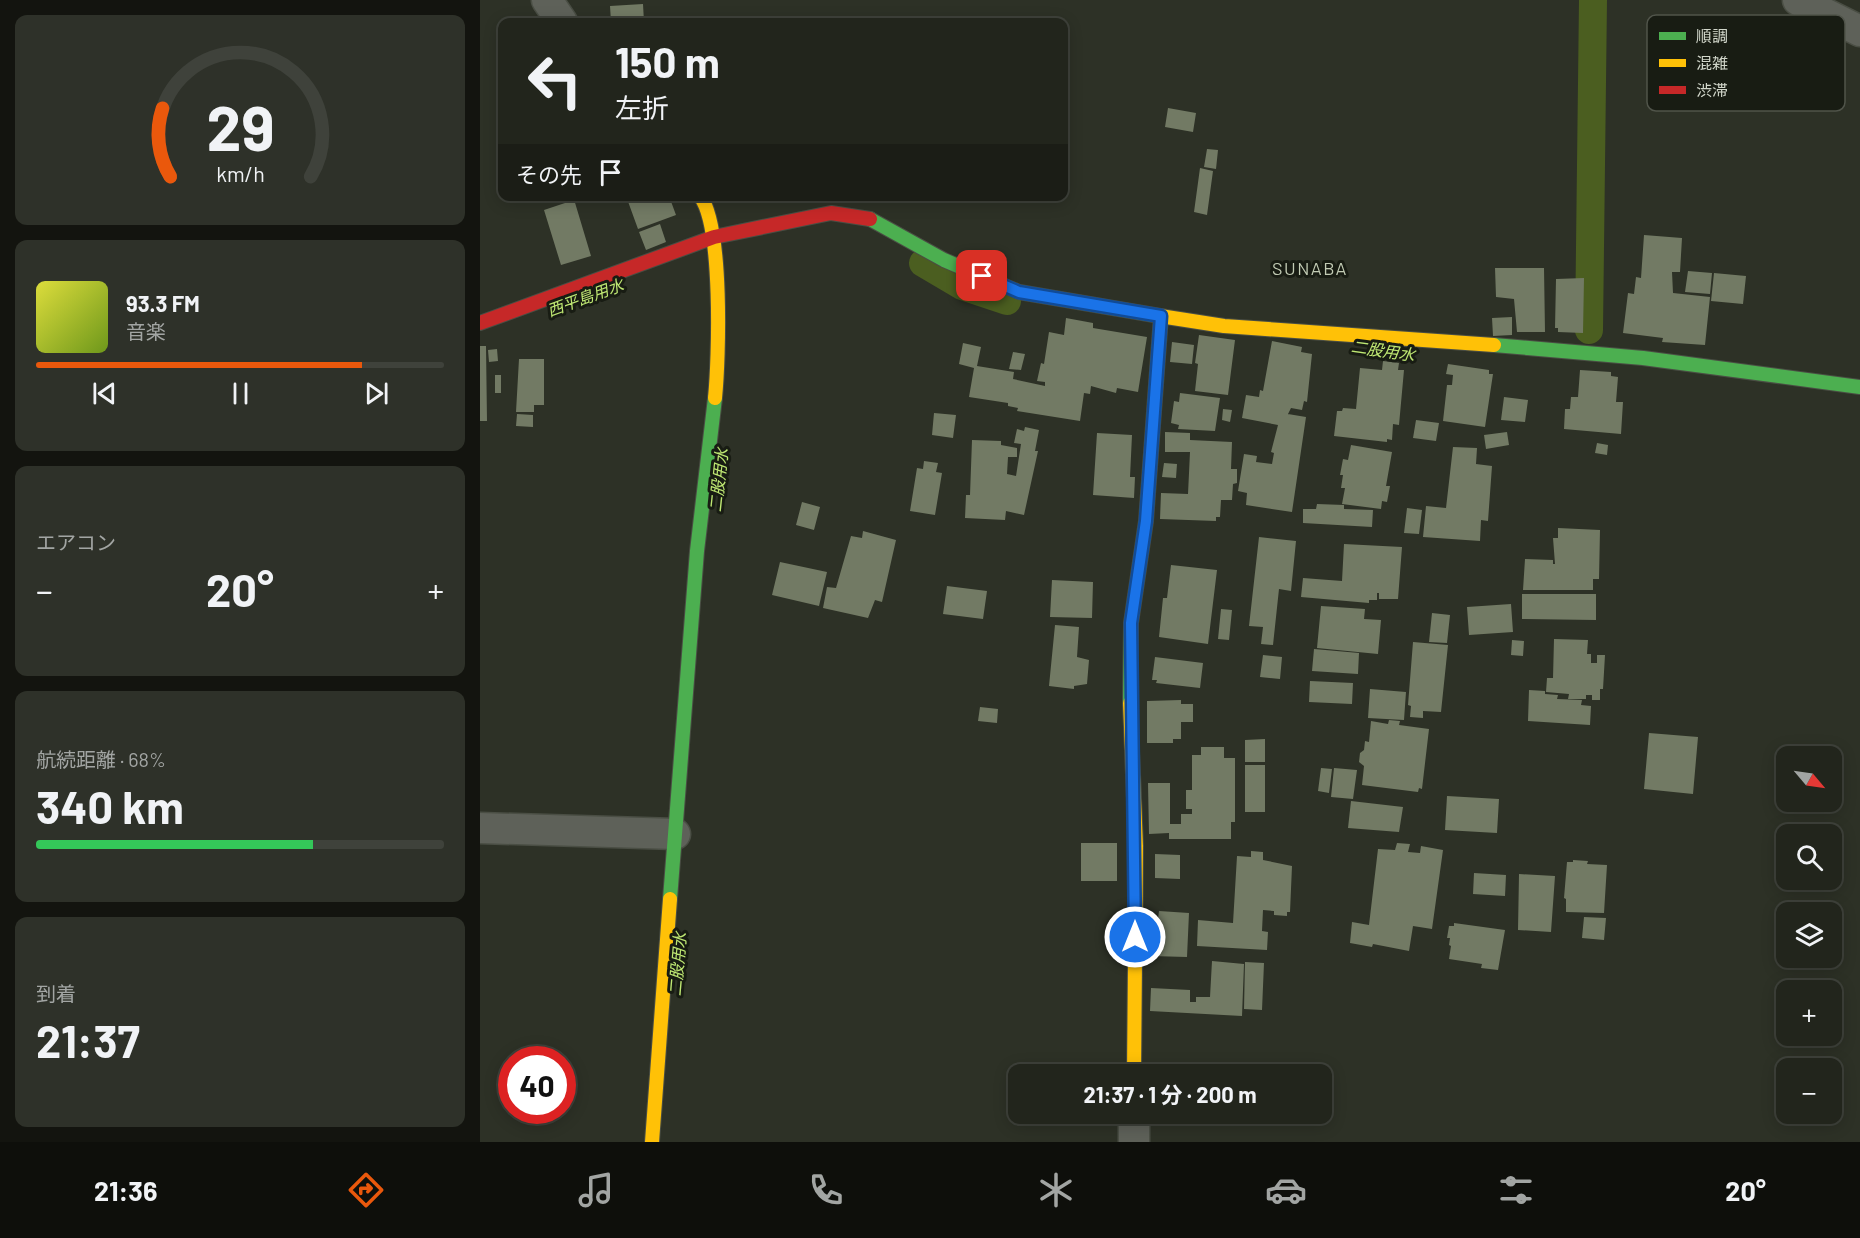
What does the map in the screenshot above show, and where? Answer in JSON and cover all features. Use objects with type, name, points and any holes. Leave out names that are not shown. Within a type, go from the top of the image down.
[{"type":"street","points":[[547,0],[559,18]]},
{"type":"street","points":[[1798,0],[1828,15]]},
{"type":"street","points":[[1845,24],[1860,31]]},
{"type":"street","points":[[652,1142],[697,551],[718,368],[714,237],[707,205],[704,201]]},
{"type":"street","points":[[480,323],[714,237],[831,213],[872,219],[944,260],[1019,292],[1224,326],[1643,358],[1860,387]]},
{"type":"street","points":[[1134,1064],[1136,846],[1130,705],[1131,623],[1146,521],[1161,316]]},
{"type":"street","points":[[480,828],[675,834]]},
{"type":"street","points":[[1134,1124],[1134,1142]]},
{"type":"building","points":[[643,4],[644,18],[611,18],[610,6]]},
{"type":"building","points":[[1168,108],[1196,113],[1193,132],[1165,127]]},
{"type":"building","points":[[1207,149],[1218,150],[1216,169],[1204,167]]},
{"type":"building","points":[[1200,168],[1213,171],[1207,215],[1194,212]]},
{"type":"building","points":[[574,201],[591,256],[561,265],[544,210]]},
{"type":"building","points":[[628,201],[671,201],[676,215],[638,229]]},
{"type":"building","points":[[660,224],[666,242],[646,250],[639,232]]},
{"type":"building","points":[[1644,235],[1682,238],[1680,272],[1672,272],[1673,293],[1710,297],[1705,345],[1662,342],[1663,338],[1623,333],[1628,293],[1634,294],[1636,277],[1641,278]]},
{"type":"building","points":[[1495,268],[1544,268],[1545,332],[1517,332],[1514,299],[1496,297]]},
{"type":"building","points":[[1688,271],[1712,273],[1710,294],[1685,292]]},
{"type":"building","points":[[1714,273],[1746,276],[1743,304],[1711,301]]},
{"type":"building","points":[[1584,278],[1583,333],[1558,332],[1558,328],[1555,328],[1556,279]]},
{"type":"building","points":[[1512,317],[1512,335],[1493,336],[1492,318]]},
{"type":"building","points":[[1066,318],[1093,323],[1093,328],[1147,337],[1138,392],[1117,388],[1116,393],[1091,386],[1090,394],[1084,393],[1080,421],[1017,411],[1018,408],[1008,406],[1008,403],[969,397],[974,368],[959,364],[963,343],[981,347],[977,366],[1014,372],[1013,379],[1045,386],[1045,382],[1037,381],[1041,363],[1044,364],[1049,332],[1064,335]]},
{"type":"building","points":[[1199,335],[1235,340],[1228,395],[1195,391],[1198,364],[1195,363]]},
{"type":"building","points":[[1272,341],[1302,347],[1301,352],[1312,354],[1307,402],[1304,401],[1302,410],[1291,408],[1288,414],[1306,417],[1292,512],[1246,505],[1247,493],[1238,491],[1244,454],[1257,456],[1256,462],[1272,464],[1274,453],[1271,452],[1278,425],[1242,418],[1246,395],[1259,397],[1260,390],[1263,391]]},
{"type":"building","points":[[1172,342],[1194,345],[1192,364],[1170,362]]},
{"type":"building","points":[[480,346],[486,346],[487,421],[480,421]]},
{"type":"building","points":[[497,349],[498,361],[489,362],[488,350]]},
{"type":"building","points":[[1013,352],[1025,354],[1021,370],[1009,369]]},
{"type":"building","points":[[519,359],[544,359],[544,405],[534,405],[534,412],[516,412]]},
{"type":"building","points":[[1383,361],[1399,363],[1398,370],[1404,370],[1399,425],[1393,424],[1392,440],[1387,439],[1387,442],[1334,436],[1337,411],[1342,411],[1343,408],[1356,409],[1360,368],[1382,370]]},
{"type":"building","points":[[1448,364],[1489,370],[1489,374],[1493,374],[1485,427],[1443,421],[1447,385],[1452,385],[1453,375],[1446,374]]},
{"type":"building","points":[[1580,370],[1611,372],[1611,376],[1618,377],[1616,402],[1623,402],[1621,434],[1564,429],[1565,409],[1570,409],[1571,397],[1578,397]]},
{"type":"building","points":[[495,375],[501,375],[501,393],[495,393]]},
{"type":"building","points":[[1180,393],[1220,398],[1215,431],[1178,429],[1179,425],[1171,423],[1174,401],[1179,402]]},
{"type":"building","points":[[1504,397],[1528,400],[1525,422],[1501,420]]},
{"type":"building","points":[[1223,409],[1232,410],[1230,422],[1222,420]]},
{"type":"building","points":[[934,413],[956,415],[953,438],[932,435]]},
{"type":"building","points":[[517,414],[533,415],[533,427],[516,426]]},
{"type":"building","points":[[1416,420],[1439,423],[1436,441],[1413,438]]},
{"type":"building","points":[[1025,427],[1039,430],[1035,451],[1038,451],[1024,515],[1006,511],[1005,520],[965,518],[966,495],[970,495],[972,440],[1001,441],[1001,445],[1017,448],[1017,457],[1008,457],[1007,474],[1016,476],[1021,444],[1014,443],[1017,429],[1024,431]]},
{"type":"building","points":[[1165,432],[1190,433],[1190,440],[1232,442],[1231,469],[1237,469],[1237,483],[1233,484],[1232,500],[1221,500],[1220,517],[1216,517],[1216,521],[1160,519],[1161,493],[1188,494],[1190,452],[1165,452]]},
{"type":"building","points":[[1507,432],[1509,445],[1486,449],[1484,435]]},
{"type":"building","points":[[1097,433],[1132,435],[1130,477],[1135,477],[1134,498],[1093,495]]},
{"type":"building","points":[[1597,443],[1608,445],[1607,455],[1595,453]]},
{"type":"building","points":[[1351,445],[1392,452],[1386,486],[1390,486],[1387,502],[1382,501],[1381,509],[1342,504],[1345,488],[1341,488],[1343,475],[1340,475],[1343,459],[1348,460]]},
{"type":"building","points":[[1453,447],[1477,448],[1476,464],[1492,466],[1488,521],[1481,520],[1480,541],[1423,537],[1426,506],[1446,508]]},
{"type":"building","points":[[924,461],[938,463],[936,472],[942,473],[935,515],[910,511],[917,468],[923,469]]},
{"type":"building","points":[[1164,463],[1177,464],[1176,478],[1162,477]]},
{"type":"building","points":[[802,502],[820,507],[814,530],[796,525]]},
{"type":"building","points":[[1317,504],[1344,505],[1344,509],[1373,510],[1372,527],[1303,523],[1303,509],[1316,509]]},
{"type":"building","points":[[1407,508],[1422,510],[1419,534],[1404,533]]},
{"type":"building","points":[[1558,528],[1600,530],[1599,579],[1593,579],[1593,590],[1523,590],[1525,559],[1553,560],[1555,564],[1553,538],[1558,538]]},
{"type":"building","points":[[863,531],[896,540],[882,602],[875,600],[868,618],[823,608],[827,587],[836,588],[851,536],[862,538]]},
{"type":"building","points":[[1259,537],[1296,541],[1291,591],[1279,589],[1273,645],[1261,644],[1263,627],[1249,626]]},
{"type":"building","points":[[1344,544],[1402,547],[1398,599],[1379,599],[1379,593],[1377,593],[1377,600],[1369,600],[1369,603],[1301,597],[1303,578],[1342,581]]},
{"type":"building","points":[[780,562],[827,572],[819,606],[772,595]]},
{"type":"building","points":[[1171,565],[1217,570],[1208,644],[1159,637],[1163,598],[1167,598]]},
{"type":"building","points":[[1052,580],[1093,582],[1092,618],[1050,617]]},
{"type":"building","points":[[947,586],[987,591],[983,619],[943,614]]},
{"type":"building","points":[[1522,594],[1596,594],[1596,620],[1522,619]]},
{"type":"building","points":[[1511,604],[1513,632],[1469,635],[1467,607]]},
{"type":"building","points":[[1321,606],[1365,609],[1364,619],[1381,620],[1378,654],[1317,648]]},
{"type":"building","points":[[1221,609],[1232,610],[1229,640],[1218,639]]},
{"type":"building","points":[[1432,613],[1450,615],[1447,643],[1429,642]]},
{"type":"building","points":[[1055,625],[1079,627],[1077,657],[1089,660],[1087,684],[1074,686],[1074,689],[1049,686]]},
{"type":"building","points":[[1554,639],[1588,640],[1587,654],[1591,654],[1591,663],[1597,663],[1597,655],[1605,655],[1600,700],[1592,700],[1592,695],[1586,695],[1586,699],[1568,699],[1569,694],[1546,692],[1547,678],[1553,678]]},
{"type":"building","points":[[1512,640],[1524,641],[1523,656],[1511,655]]},
{"type":"building","points":[[1413,642],[1448,645],[1441,712],[1423,711],[1423,718],[1410,717],[1411,706],[1408,705]]},
{"type":"building","points":[[1314,649],[1359,653],[1358,674],[1312,671]]},
{"type":"building","points":[[1263,655],[1282,657],[1280,679],[1260,677]]},
{"type":"building","points":[[1155,657],[1203,663],[1200,688],[1156,683],[1157,680],[1152,680]]},
{"type":"building","points":[[1310,681],[1353,683],[1352,704],[1309,702]]},
{"type":"building","points":[[1370,689],[1406,692],[1404,720],[1368,718]]},
{"type":"building","points":[[1529,690],[1558,695],[1557,699],[1582,700],[1581,705],[1591,706],[1590,725],[1528,721]]},
{"type":"building","points":[[1181,700],[1181,704],[1193,704],[1193,722],[1181,722],[1181,739],[1173,739],[1173,743],[1147,743],[1147,701]]},
{"type":"building","points":[[980,707],[998,709],[997,723],[978,721]]},
{"type":"building","points":[[1389,720],[1400,721],[1399,725],[1429,729],[1422,789],[1419,788],[1418,792],[1362,785],[1364,766],[1359,762],[1360,753],[1364,750],[1365,741],[1369,742],[1371,721],[1388,724]]},
{"type":"building","points":[[1649,733],[1698,737],[1693,794],[1644,789]]},
{"type":"building","points":[[1265,739],[1265,762],[1245,762],[1245,740]]},
{"type":"building","points":[[1201,747],[1224,747],[1224,758],[1235,758],[1235,822],[1231,822],[1231,839],[1169,839],[1169,833],[1149,834],[1148,783],[1170,783],[1170,824],[1181,824],[1181,814],[1192,814],[1192,809],[1186,809],[1186,790],[1192,790],[1192,755],[1201,755]]},
{"type":"building","points":[[1245,765],[1265,765],[1265,812],[1245,812]]},
{"type":"building","points":[[1321,768],[1332,769],[1329,793],[1318,791]]},
{"type":"building","points":[[1334,768],[1357,770],[1353,799],[1331,797]]},
{"type":"building","points":[[1447,796],[1499,799],[1497,833],[1445,830]]},
{"type":"building","points":[[1351,801],[1403,807],[1399,832],[1348,828]]},
{"type":"building","points":[[1081,843],[1117,843],[1117,881],[1081,881]]},
{"type":"building","points":[[1397,843],[1410,844],[1408,852],[1420,853],[1421,846],[1443,850],[1432,929],[1413,926],[1409,951],[1373,944],[1372,947],[1350,943],[1352,922],[1369,925],[1378,849],[1395,850]]},
{"type":"building","points":[[1251,851],[1263,852],[1263,860],[1292,866],[1290,912],[1287,912],[1287,916],[1274,915],[1274,911],[1263,910],[1262,931],[1268,932],[1267,950],[1197,946],[1198,920],[1233,923],[1237,856],[1251,857]]},
{"type":"building","points":[[1155,854],[1180,855],[1180,879],[1155,878]]},
{"type":"building","points":[[1573,860],[1588,861],[1587,864],[1607,865],[1604,913],[1566,912],[1566,899],[1564,898],[1567,862],[1573,862]]},
{"type":"building","points":[[1474,873],[1506,875],[1505,896],[1473,894]]},
{"type":"building","points":[[1519,874],[1555,876],[1551,932],[1518,930]]},
{"type":"building","points":[[1159,911],[1189,913],[1187,957],[1151,956],[1152,927],[1157,926]]},
{"type":"building","points":[[1584,917],[1606,918],[1604,940],[1582,938]]},
{"type":"building","points":[[1454,923],[1505,930],[1498,970],[1481,968],[1482,964],[1449,959],[1451,946],[1449,945],[1450,938],[1447,938],[1449,926],[1454,926]]},
{"type":"building","points":[[1212,961],[1244,964],[1242,1016],[1150,1011],[1151,988],[1190,990],[1190,1002],[1196,1002],[1196,997],[1210,997]]},
{"type":"building","points":[[1245,962],[1264,963],[1262,1010],[1244,1009]]},
{"type":"waterway","name":"二股用水","points":[[1589,330],[1593,0]]},
{"type":"waterway","name":"二股用水","points":[[923,263],[962,286],[1007,301]]},
{"type":"traffic: fast","points":[[870,219],[944,260],[1019,292],[1160,316]]},
{"type":"traffic: fast","points":[[1130,703],[1131,623],[1146,521],[1161,316]]},
{"type":"traffic: fast","points":[[1494,345],[1643,358],[1860,387]]},
{"type":"traffic: fast","points":[[670,899],[697,551],[715,398]]},
{"type":"traffic: slow","points":[[702,201],[713,235],[718,293],[715,398]]},
{"type":"traffic: slow","points":[[1160,316],[1224,326],[1494,345]]},
{"type":"traffic: slow","points":[[1130,703],[1136,846],[1134,1064]]},
{"type":"traffic: slow","points":[[652,1142],[670,899]]},
{"type":"traffic: jam","points":[[480,323],[714,237],[831,213],[870,219]]},
{"type":"district","name":"SUNABA","points":[[1310,268]]},
{"type":"route","points":[[982,276],[1019,292],[1161,316],[1146,521],[1131,623],[1130,705],[1136,846],[1135,937]]},
{"type":"water label","name":"西平島用水","points":[[585,297]]}]
